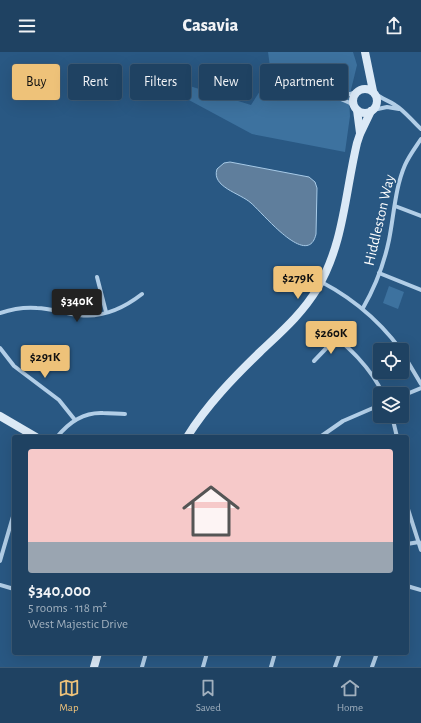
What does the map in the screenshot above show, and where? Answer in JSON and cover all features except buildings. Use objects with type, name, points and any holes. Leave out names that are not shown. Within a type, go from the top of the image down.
[{"type":"street","points":[[188,435],[217,397],[297,316],[311,299],[322,281],[340,235],[352,167],[360,134],[378,102],[374,92],[365,52]]},
{"type":"street","points":[[360,134],[353,99],[365,81],[366,61]]},
{"type":"street","points":[[400,109],[387,107],[363,113],[350,103],[334,96],[350,94],[367,88],[380,98],[400,109],[421,129]]},
{"type":"street","name":"Hiddleston Way","points":[[363,308],[379,273],[388,244],[403,171],[409,157],[421,139]]},
{"type":"street","points":[[395,206],[421,216]]},
{"type":"street","points":[[379,273],[421,290]]},
{"type":"street","points":[[308,275],[322,281],[363,308],[380,324],[395,343]]},
{"type":"street","points":[[97,277],[106,312]]},
{"type":"street","points":[[0,313],[31,307],[78,315],[93,315],[128,304],[142,294]]},
{"type":"street","points":[[325,327],[365,365],[379,387]]},
{"type":"street","points":[[314,361],[337,338]]},
{"type":"street","points":[[0,348],[14,366],[59,400],[75,420]]},
{"type":"street","points":[[409,364],[421,384]]},
{"type":"street","points":[[409,393],[421,388]]},
{"type":"street","points":[[323,435],[343,421],[373,409]]},
{"type":"street","points":[[59,435],[66,426],[87,415],[97,413],[125,414]]},
{"type":"street","points":[[0,416],[33,435]]},
{"type":"street","points":[[394,423],[397,435]]},
{"type":"street","points":[[409,512],[421,550]]},
{"type":"street","points":[[0,561],[12,519]]},
{"type":"street","points":[[409,544],[419,542]]},
{"type":"street","points":[[0,585],[12,588]]},
{"type":"street","points":[[409,587],[421,590]]},
{"type":"street","points":[[94,667],[97,655]]},
{"type":"street","points":[[142,667],[145,655]]},
{"type":"street","points":[[203,667],[206,655]]},
{"type":"street","points":[[271,667],[274,655]]},
{"type":"street","points":[[335,667],[339,655]]},
{"type":"street","points":[[372,667],[376,655]]},
{"type":"shaded area","points":[[268,52],[353,52],[357,65],[349,98],[350,116],[345,152],[252,134],[189,100],[191,100],[191,86],[199,89],[199,100],[235,100],[251,105],[260,91],[260,100],[348,100],[348,64],[270,64]]},
{"type":"shaded area","points":[[230,162],[309,177],[315,182],[317,188],[316,234],[311,243],[304,246],[295,242],[274,226],[246,199],[222,185],[216,175],[217,169],[224,163]]},
{"type":"shaded area","points":[[389,286],[404,292],[398,309],[383,303]]}]
